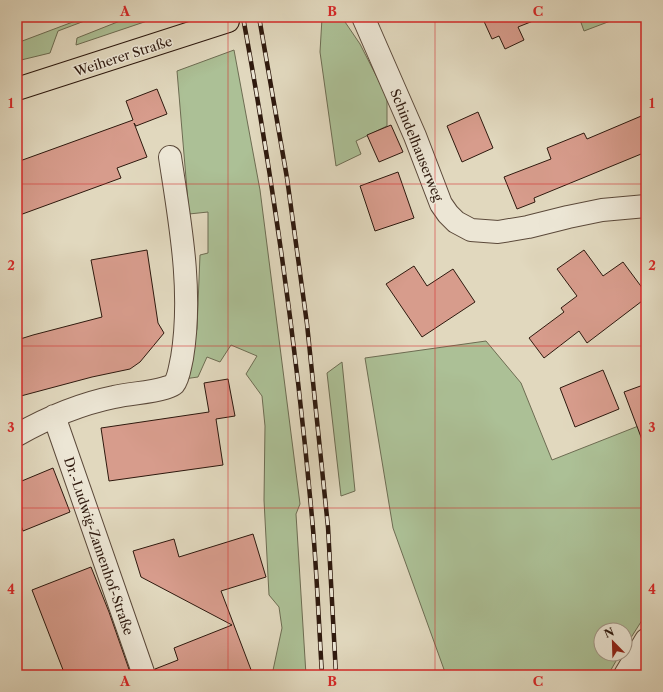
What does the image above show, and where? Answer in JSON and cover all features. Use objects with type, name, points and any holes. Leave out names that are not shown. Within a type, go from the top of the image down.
[{"type":"main road","name":"Weiherer Straße","points":[[17,89],[228,21]]},
{"type":"street","name":"Schindelhauserweg","points":[[363,17],[415,136],[441,204],[456,222],[471,230],[498,232],[528,227],[602,210],[646,206]]},
{"type":"street","points":[[17,435],[54,416],[80,406],[113,397],[166,388],[173,385],[177,378],[183,349],[186,295],[182,245],[170,157]]},
{"type":"street","name":"Dr.-Ludwig-Zamenhof-Straße","points":[[54,416],[144,675]]},
{"type":"street","points":[[625,675],[646,640]]},
{"type":"green space","points":[[86,17],[95,17],[58,31],[50,53],[17,61],[17,43]]},
{"type":"green space","points":[[130,17],[159,17],[76,45],[77,38]]},
{"type":"green space","points":[[341,17],[343,19],[360,44],[387,97],[387,126],[356,141],[361,154],[336,166],[320,52],[322,18]]},
{"type":"green space","points":[[579,17],[621,17],[584,31]]},
{"type":"green space","points":[[234,50],[260,190],[300,504],[296,514],[306,675],[272,675],[282,628],[279,607],[269,595],[264,500],[265,426],[262,396],[246,374],[257,356],[231,345],[220,362],[207,357],[198,377],[184,379],[197,329],[200,255],[208,253],[208,212],[189,214],[177,71]]},
{"type":"green space","points":[[486,341],[521,383],[552,460],[646,423],[646,614],[633,634],[633,622],[593,622],[593,662],[615,662],[608,675],[446,675],[393,528],[365,358]]},
{"type":"green space","points":[[342,362],[355,491],[341,496],[327,373]]},
{"type":"building","points":[[482,17],[543,17],[518,27],[524,40],[505,49],[499,36],[492,39]]},
{"type":"building","points":[[157,89],[167,114],[136,126],[134,123],[147,157],[117,168],[121,178],[17,216],[17,162],[133,120],[126,101]]},
{"type":"building","points":[[478,112],[493,148],[462,162],[447,126]]},
{"type":"building","points":[[646,114],[646,152],[534,198],[535,202],[517,209],[504,177],[551,159],[547,148],[584,133],[587,139]]},
{"type":"building","points":[[391,125],[403,152],[379,162],[367,135]]},
{"type":"building","points":[[398,172],[414,218],[375,231],[360,186]]},
{"type":"building","points":[[147,250],[158,323],[164,333],[140,362],[130,369],[92,377],[17,397],[17,340],[102,317],[91,260]]},
{"type":"building","points":[[584,250],[603,276],[623,262],[646,293],[646,298],[587,343],[579,331],[544,358],[529,338],[564,312],[561,308],[577,296],[557,269]]},
{"type":"building","points":[[414,266],[427,286],[453,269],[475,302],[422,337],[386,284]]},
{"type":"building","points":[[603,370],[619,409],[575,427],[560,388]]},
{"type":"building","points":[[228,379],[235,416],[216,419],[223,465],[109,481],[101,428],[209,412],[204,383]]},
{"type":"building","points":[[646,384],[646,445],[644,445],[624,392]]},
{"type":"building","points":[[53,468],[70,512],[23,531],[17,515],[17,483]]},
{"type":"building","points":[[253,534],[266,577],[221,591],[253,675],[156,675],[155,669],[178,660],[174,648],[232,625],[141,577],[133,551],[174,539],[179,557]]},
{"type":"building","points":[[91,567],[109,612],[131,675],[65,675],[32,590]]},
{"type":"railway","points":[[243,17],[275,208],[300,400],[313,529],[322,675]]},
{"type":"railway","points":[[259,17],[287,178],[307,324],[328,527],[336,675]]}]
